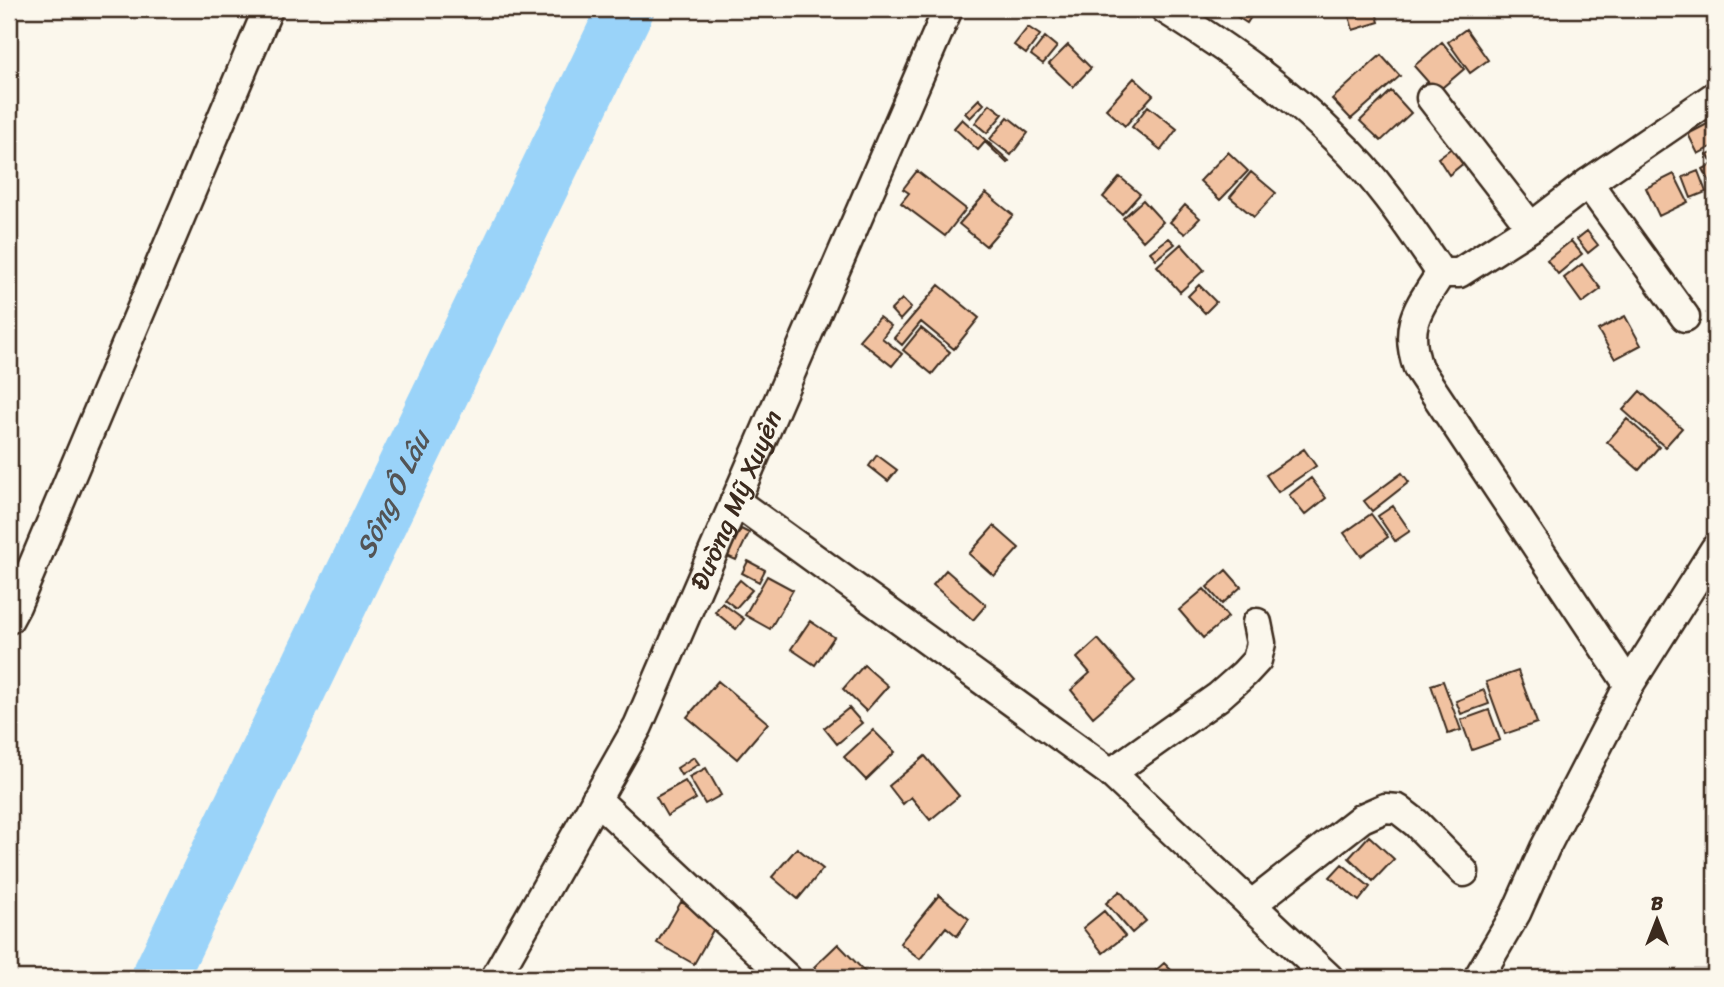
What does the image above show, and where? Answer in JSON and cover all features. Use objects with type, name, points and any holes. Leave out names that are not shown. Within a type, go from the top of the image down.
[{"type":"street","points":[[11,609],[268,9]]},
{"type":"street","name":"Đường Mỹ Xuyên","points":[[495,978],[638,726],[948,9]]},
{"type":"street","points":[[1165,9],[1259,73],[1339,141],[1368,173],[1441,273]]},
{"type":"street","points":[[1441,273],[1460,273],[1531,227],[1588,183],[1715,96]]},
{"type":"street","points":[[1431,98],[1531,227]]},
{"type":"street","points":[[1588,183],[1685,317]]},
{"type":"street","points":[[1441,273],[1412,323],[1412,351],[1418,368],[1629,685]]},
{"type":"street","points":[[735,501],[1111,773],[1329,978]]},
{"type":"street","points":[[1478,978],[1516,913],[1545,848],[1629,685],[1715,549]]},
{"type":"street","points":[[1111,773],[1218,697],[1244,674],[1257,660],[1261,643],[1257,623]]},
{"type":"street","points":[[597,799],[787,978]]},
{"type":"street","points":[[1251,905],[1362,818],[1385,808],[1398,809],[1416,823],[1464,872]]},
{"type":"building","points":[[1225,9],[1256,9],[1247,23]]},
{"type":"building","points":[[1347,9],[1375,9],[1379,22],[1353,30]]},
{"type":"building","points":[[1028,27],[1040,35],[1026,54],[1014,45]]},
{"type":"building","points":[[1466,29],[1488,60],[1470,73],[1448,42]]},
{"type":"building","points":[[1045,37],[1057,47],[1043,64],[1031,55]]},
{"type":"building","points":[[1442,42],[1464,69],[1437,92],[1414,66]]},
{"type":"building","points":[[1068,45],[1091,68],[1073,87],[1049,64]]},
{"type":"building","points":[[1381,55],[1400,76],[1351,119],[1332,99]]},
{"type":"building","points":[[1134,78],[1153,95],[1125,126],[1106,109]]},
{"type":"building","points":[[1391,91],[1411,113],[1381,141],[1360,121]]},
{"type":"building","points":[[979,99],[984,104],[970,118],[965,113]]},
{"type":"building","points":[[990,104],[1003,114],[987,133],[975,123]]},
{"type":"building","points":[[1148,106],[1177,129],[1161,150],[1132,127]]},
{"type":"building","points":[[1008,117],[1028,133],[1011,155],[990,139]]},
{"type":"building","points":[[962,119],[1009,161],[1007,163],[985,142],[978,150],[954,128]]},
{"type":"building","points":[[1715,120],[1715,145],[1698,154],[1688,134]]},
{"type":"building","points":[[1453,147],[1465,162],[1449,175],[1438,158]]},
{"type":"building","points":[[1228,152],[1248,171],[1220,200],[1200,181]]},
{"type":"building","points":[[1715,152],[1713,187],[1703,169],[1713,164],[1708,155]]},
{"type":"building","points":[[917,171],[966,209],[945,236],[901,203],[909,193],[903,189]]},
{"type":"building","points":[[1698,171],[1706,192],[1691,198],[1683,177]]},
{"type":"building","points":[[1251,172],[1276,193],[1254,217],[1230,197]]},
{"type":"building","points":[[1674,174],[1688,202],[1659,216],[1646,188]]},
{"type":"building","points":[[1120,177],[1140,194],[1122,214],[1103,197]]},
{"type":"building","points":[[986,193],[1013,215],[986,246],[959,224]]},
{"type":"building","points":[[1143,200],[1163,222],[1143,241],[1123,218]]},
{"type":"building","points":[[1185,205],[1200,218],[1185,234],[1170,222]]},
{"type":"building","points":[[1587,231],[1598,245],[1588,253],[1577,239]]},
{"type":"building","points":[[1169,238],[1175,244],[1156,259],[1150,252]]},
{"type":"building","points":[[1571,241],[1582,254],[1558,274],[1547,260]]},
{"type":"building","points":[[1181,244],[1204,270],[1180,292],[1157,266]]},
{"type":"building","points":[[1582,264],[1601,289],[1582,303],[1564,278]]},
{"type":"building","points":[[939,285],[979,318],[954,349],[921,322],[902,345],[894,338]]},
{"type":"building","points":[[1199,285],[1216,302],[1205,313],[1188,296]]},
{"type":"building","points":[[902,299],[911,308],[900,320],[891,310]]},
{"type":"building","points":[[1625,316],[1641,345],[1615,359],[1598,330]]},
{"type":"building","points":[[879,317],[891,326],[882,338],[902,354],[892,366],[859,340]]},
{"type":"building","points":[[921,328],[950,352],[932,374],[903,350]]},
{"type":"building","points":[[1640,391],[1682,428],[1665,447],[1623,410]]},
{"type":"building","points":[[1627,419],[1659,447],[1639,470],[1607,442]]},
{"type":"building","points":[[1304,449],[1316,466],[1278,492],[1266,475]]},
{"type":"building","points":[[877,455],[897,470],[888,481],[869,466]]},
{"type":"building","points":[[1402,473],[1409,482],[1372,511],[1364,501]]},
{"type":"building","points":[[1311,478],[1326,498],[1305,515],[1289,495]]},
{"type":"building","points":[[1393,506],[1410,531],[1395,541],[1378,516]]},
{"type":"building","points":[[1371,514],[1388,537],[1361,556],[1344,533]]},
{"type":"building","points":[[994,526],[1019,548],[994,576],[969,554]]},
{"type":"building","points":[[741,529],[749,533],[736,560],[727,556]]},
{"type":"building","points":[[748,561],[765,570],[759,582],[742,573]]},
{"type":"building","points":[[946,570],[986,605],[973,620],[933,585]]},
{"type":"building","points":[[1226,570],[1241,587],[1222,604],[1207,587]]},
{"type":"building","points":[[767,576],[793,590],[770,629],[745,615]]},
{"type":"building","points":[[740,580],[752,590],[736,608],[724,599]]},
{"type":"building","points":[[1204,589],[1228,617],[1203,638],[1179,610]]},
{"type":"building","points":[[722,603],[744,619],[736,629],[715,612]]},
{"type":"building","points":[[810,621],[834,637],[815,665],[791,649]]},
{"type":"building","points":[[1098,639],[1135,681],[1093,717],[1071,690],[1090,673],[1077,658]]},
{"type":"building","points":[[864,665],[888,686],[866,711],[843,689]]},
{"type":"building","points":[[1518,671],[1537,723],[1505,734],[1486,682]]},
{"type":"building","points":[[718,681],[768,723],[737,759],[687,717]]},
{"type":"building","points":[[1443,681],[1461,730],[1448,734],[1431,685]]},
{"type":"building","points":[[1484,690],[1489,704],[1461,714],[1456,701]]},
{"type":"building","points":[[849,708],[862,723],[837,744],[824,728]]},
{"type":"building","points":[[1489,710],[1500,740],[1472,750],[1461,720]]},
{"type":"building","points":[[873,730],[895,752],[866,780],[844,757]]},
{"type":"building","points":[[925,756],[959,796],[930,820],[911,797],[903,804],[889,786]]},
{"type":"building","points":[[694,757],[699,764],[681,775],[677,768]]},
{"type":"building","points":[[706,768],[721,795],[705,804],[689,777]]},
{"type":"building","points":[[685,781],[696,799],[667,816],[656,797]]},
{"type":"building","points":[[1369,836],[1394,859],[1373,881],[1349,858]]},
{"type":"building","points":[[797,848],[823,869],[798,899],[772,877]]},
{"type":"building","points":[[1342,864],[1370,887],[1359,901],[1330,877]]},
{"type":"building","points":[[1120,891],[1146,921],[1132,933],[1106,903]]},
{"type":"building","points":[[939,895],[969,919],[957,936],[946,927],[920,959],[900,943]]},
{"type":"building","points":[[681,902],[717,923],[694,964],[657,943]]},
{"type":"building","points":[[1104,911],[1125,936],[1103,953],[1083,928]]},
{"type":"building","points":[[838,944],[869,976],[825,978],[814,967]]},
{"type":"building","points":[[1164,963],[1179,978],[1147,978]]},
{"type":"waterway","name":"Sông Ô Lâu","points":[[159,978],[626,9]]}]
